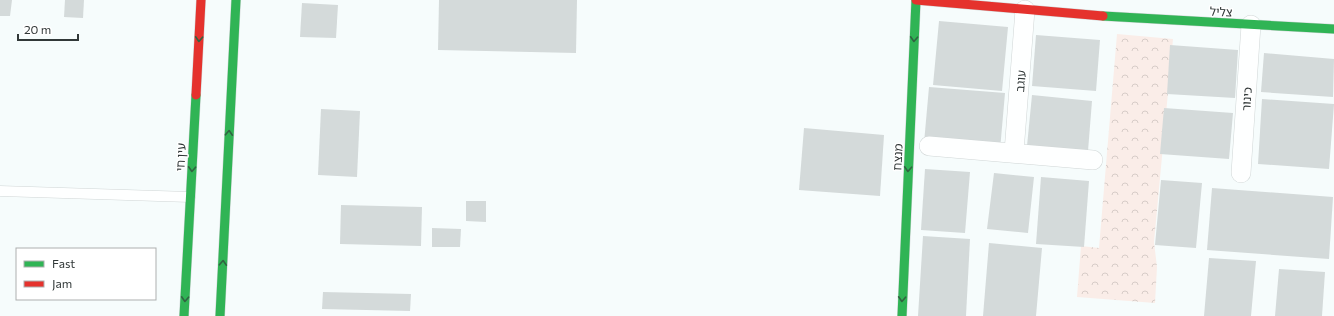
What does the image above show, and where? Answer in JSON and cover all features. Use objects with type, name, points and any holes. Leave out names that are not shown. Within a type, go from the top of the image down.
[{"type":"street","name":"עין חי","points":[[184,316],[201,0]]},
{"type":"street","points":[[220,316],[236,0]]},
{"type":"street","name":"צליל","points":[[916,0],[1129,18],[1334,29]]},
{"type":"street","name":"מנצח","points":[[902,316],[916,0]]},
{"type":"street","name":"עוגב","points":[[1014,152],[1025,10]]},
{"type":"street","name":"כינור","points":[[1241,173],[1251,25]]},
{"type":"street","points":[[929,146],[1014,152],[1093,160]]},
{"type":"lane","points":[[0,191],[190,197]]},
{"type":"green space","points":[[1117,34],[1173,39],[1154,242],[1157,267],[1155,303],[1077,297],[1081,246],[1099,248]]},
{"type":"building","points":[[0,0],[12,0],[10,16],[0,16]]},
{"type":"building","points":[[65,0],[84,0],[83,18],[64,17]]},
{"type":"building","points":[[439,0],[577,0],[576,53],[438,50]]},
{"type":"building","points":[[302,3],[338,5],[336,38],[300,37]]},
{"type":"building","points":[[939,21],[1008,27],[1002,91],[933,85]]},
{"type":"building","points":[[1036,35],[1100,40],[1096,91],[1032,86]]},
{"type":"building","points":[[1170,45],[1238,50],[1235,98],[1167,94]]},
{"type":"building","points":[[1264,53],[1334,59],[1333,97],[1261,92]]},
{"type":"building","points":[[929,87],[1005,93],[1000,150],[924,143]]},
{"type":"building","points":[[1032,95],[1092,101],[1088,151],[1027,146]]},
{"type":"building","points":[[1262,99],[1334,104],[1329,169],[1258,164]]},
{"type":"building","points":[[1164,108],[1233,113],[1229,159],[1160,154]]},
{"type":"building","points":[[321,109],[360,111],[357,177],[318,175]]},
{"type":"building","points":[[804,128],[884,135],[880,196],[799,190]]},
{"type":"building","points":[[925,169],[970,172],[965,233],[921,230]]},
{"type":"building","points":[[994,173],[1034,177],[1028,233],[987,229]]},
{"type":"building","points":[[1041,177],[1089,181],[1084,247],[1036,244]]},
{"type":"building","points":[[1161,180],[1202,183],[1196,248],[1155,245]]},
{"type":"building","points":[[1212,188],[1333,197],[1329,259],[1207,250]]},
{"type":"building","points":[[466,201],[486,201],[486,222],[466,221]]},
{"type":"building","points":[[341,205],[422,207],[421,246],[340,244]]},
{"type":"building","points":[[432,228],[461,229],[460,247],[432,247]]},
{"type":"building","points":[[923,236],[970,239],[966,316],[918,316]]},
{"type":"building","points":[[989,243],[1042,248],[1036,316],[983,316]]},
{"type":"building","points":[[1209,258],[1256,261],[1251,316],[1204,316]]},
{"type":"building","points":[[1279,269],[1325,272],[1322,316],[1275,316]]},
{"type":"building","points":[[323,292],[411,294],[410,311],[322,309]]},
{"type":"traffic: fast","points":[[220,316],[236,0]]},
{"type":"traffic: fast","points":[[902,316],[916,0]]},
{"type":"traffic: fast","points":[[1103,16],[1334,29]]},
{"type":"traffic: fast","points":[[184,316],[196,95]]},
{"type":"traffic: jam","points":[[196,95],[201,0]]},
{"type":"traffic: jam","points":[[916,0],[1103,16]]}]
